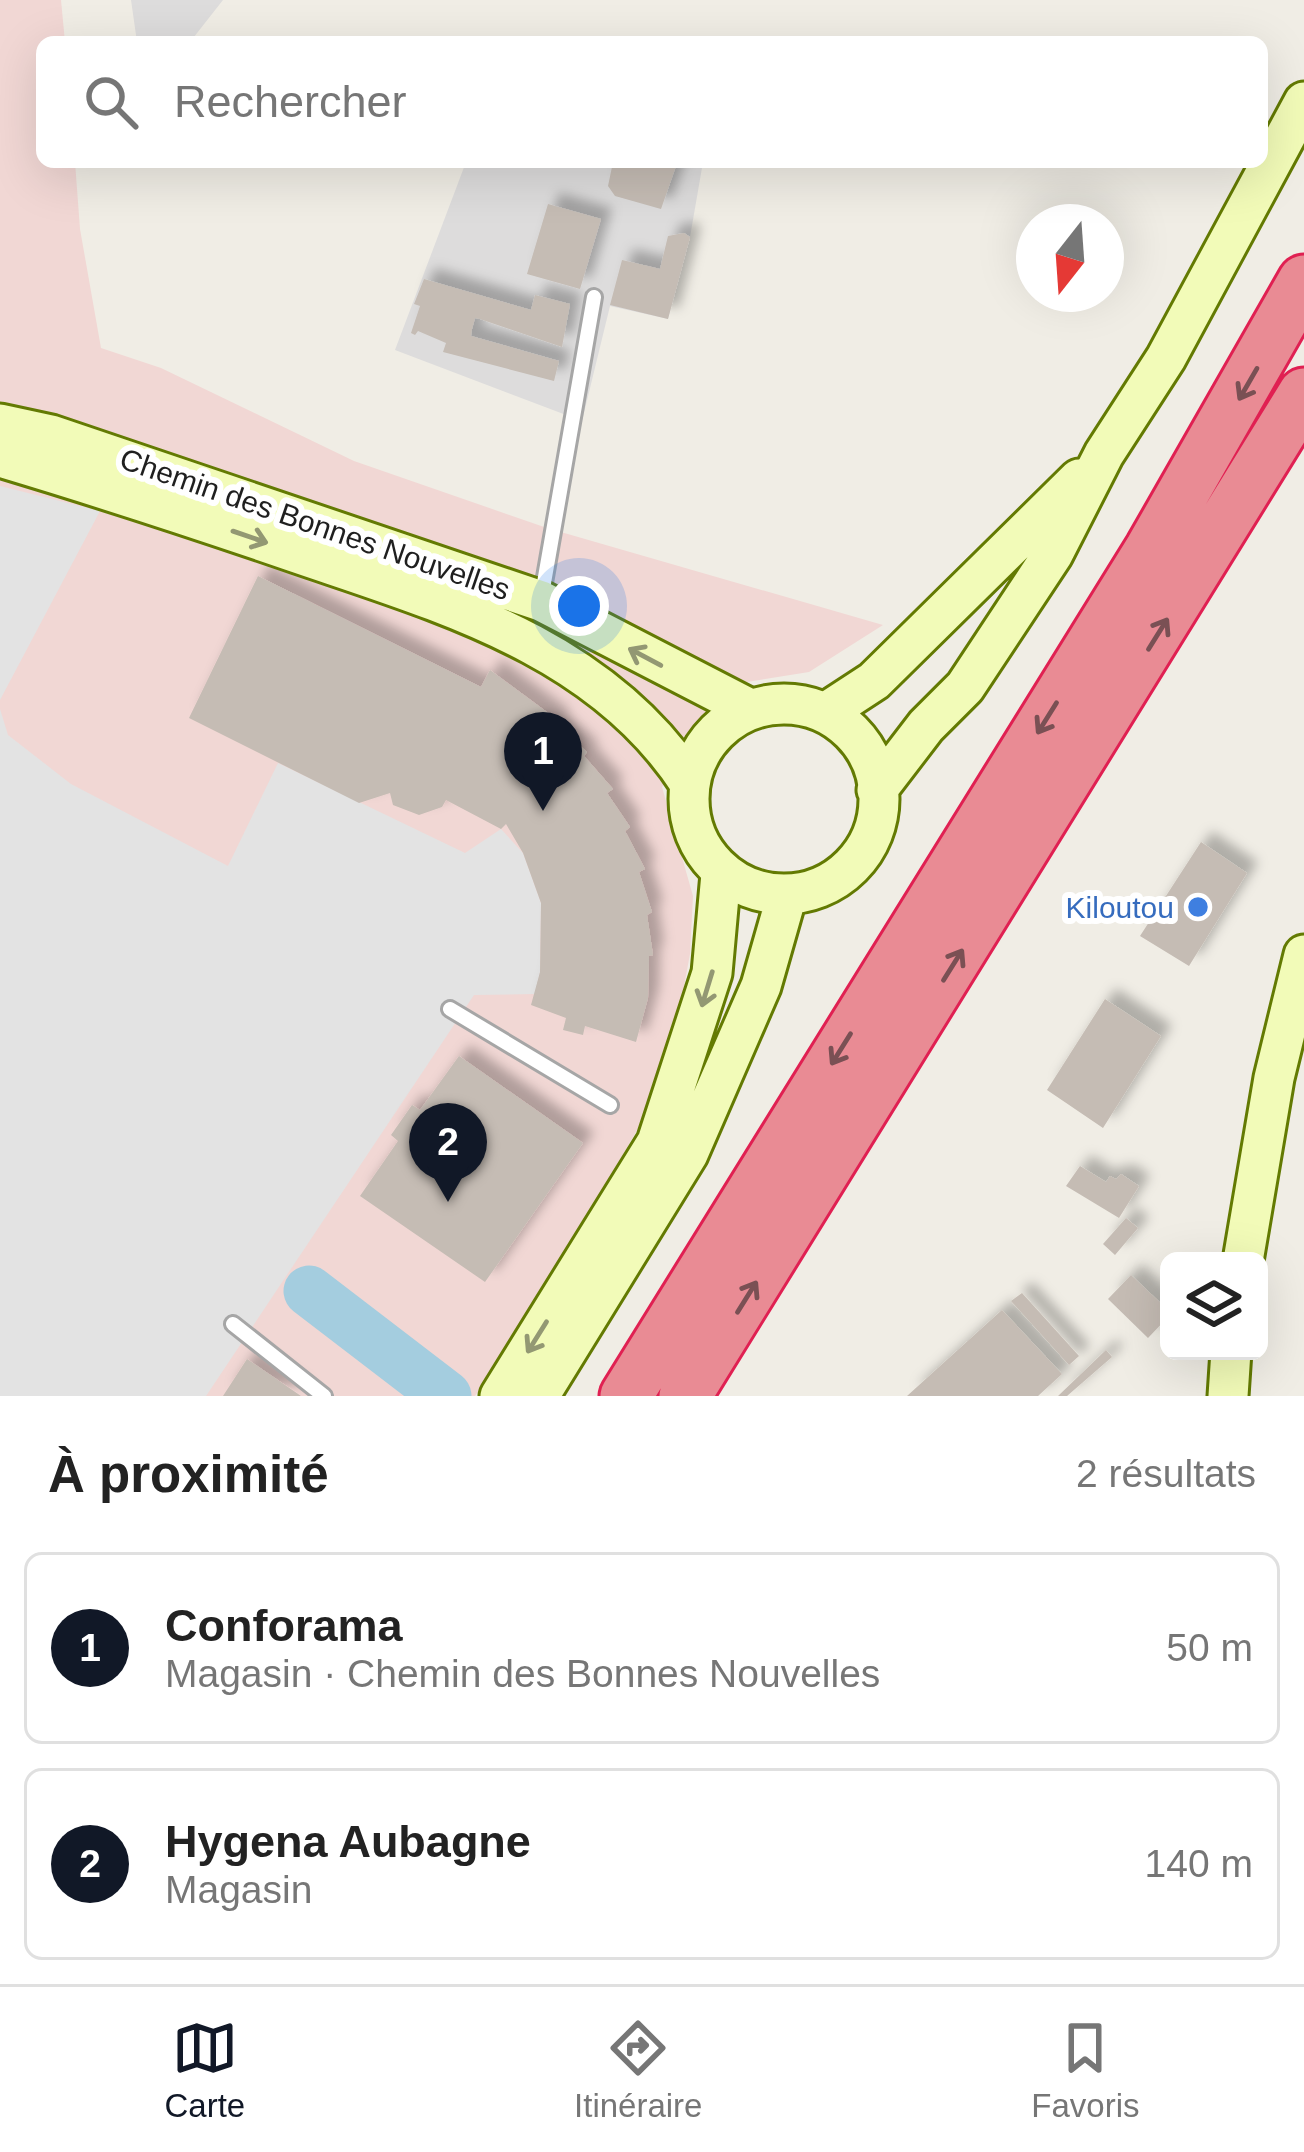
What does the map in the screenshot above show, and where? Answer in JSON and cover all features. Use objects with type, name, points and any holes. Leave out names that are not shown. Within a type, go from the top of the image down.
[{"type":"highway","points":[[626,1396],[1151,549],[1304,281]]},
{"type":"highway","points":[[685,1396],[1304,394]]},
{"type":"main road","points":[[877,790],[926,726],[965,687],[1053,554],[1104,454],[1166,358],[1304,102]]},
{"type":"main road","name":"Chemin des Bonnes Nouvelles","points":[[0,424],[51,435],[541,601],[750,709]]},
{"type":"main road","points":[[825,713],[874,682],[1104,454]]},
{"type":"main road","name":"Chemin des Bonnes Nouvelles","points":[[0,457],[410,591],[530,641],[611,694],[664,744],[690,784]]},
{"type":"main road","points":[[797,705],[825,713],[864,746],[875,769],[877,824],[864,852],[844,874],[817,889],[787,895],[742,886],[721,874],[697,838],[690,784],[699,756],[721,726],[750,709],[797,705]]},
{"type":"main road","points":[[500,1396],[657,1142],[712,973],[721,874]]},
{"type":"main road","points":[[539,1396],[688,1154],[747,1023],[787,895]]},
{"type":"main road","points":[[1245,1252],[1274,1078],[1304,956]]},
{"type":"main road","points":[[1228,1396],[1230,1360]]},
{"type":"lane","points":[[541,601],[594,297]]},
{"type":"lane","points":[[450,1009],[610,1105]]},
{"type":"lane","points":[[233,1324],[324,1396]]},
{"type":"shaded area","points":[[0,0],[61,0],[64,36],[36,36],[36,168],[75,168],[80,229],[101,348],[161,368],[354,461],[547,528],[883,625],[809,672],[741,683],[662,787],[693,896],[690,954],[679,1013],[653,1102],[539,1302],[475,1396],[0,1396]]},
{"type":"shaded area","points":[[131,0],[223,0],[195,36],[136,36]]},
{"type":"shaded area","points":[[464,168],[702,168],[668,319],[610,306],[582,421],[395,350]]},
{"type":"shaded area","points":[[0,486],[100,511],[0,700]]},
{"type":"shaded area","points":[[0,709],[8,735],[71,784],[228,866],[278,763],[465,853],[501,829],[523,853],[541,903],[535,994],[474,995],[206,1396],[0,1396]]},
{"type":"building","points":[[612,168],[675,168],[661,209],[615,196],[608,186]]},
{"type":"building","points":[[548,204],[601,219],[580,289],[527,274]]},
{"type":"building","points":[[684,233],[690,237],[668,319],[610,305],[622,260],[660,269],[668,236]]},
{"type":"building","points":[[424,279],[531,310],[535,295],[570,304],[562,347],[475,318],[472,329],[471,336],[559,361],[554,381],[443,352],[446,343],[418,331],[411,333],[420,306],[414,304]]},
{"type":"building","points":[[258,576],[481,687],[490,670],[559,721],[556,725],[587,752],[584,756],[613,789],[607,793],[630,827],[625,831],[645,869],[639,872],[652,912],[647,915],[653,955],[649,956],[648,998],[636,1042],[585,1026],[583,1035],[563,1030],[566,1018],[531,1005],[540,972],[541,903],[523,853],[506,824],[501,829],[446,800],[442,807],[419,815],[393,805],[390,793],[359,803],[189,718]]},
{"type":"building","points":[[1201,842],[1247,873],[1189,966],[1140,936]]},
{"type":"building","points":[[1105,999],[1161,1036],[1103,1128],[1047,1090]]},
{"type":"building","points":[[459,1056],[583,1143],[485,1282],[360,1196],[398,1141],[391,1135],[412,1105],[420,1110]]},
{"type":"building","points":[[1080,1166],[1106,1182],[1121,1174],[1139,1186],[1119,1218],[1066,1186]]},
{"type":"building","points":[[1126,1218],[1138,1228],[1115,1255],[1103,1244]]},
{"type":"building","points":[[1131,1275],[1160,1302],[1160,1325],[1148,1338],[1108,1299]]},
{"type":"building","points":[[1022,1293],[1079,1356],[1069,1365],[1011,1301]]},
{"type":"building","points":[[1002,1310],[1062,1374],[1038,1396],[907,1396]]},
{"type":"building","points":[[1106,1350],[1112,1357],[1067,1396],[1058,1396]]},
{"type":"building","points":[[247,1359],[301,1396],[223,1396]]},
{"type":"waterway","points":[[309,1291],[446,1396]]},
{"type":"place","name":"Conforama","points":[[543,811]]},
{"type":"place","name":"Kiloutou","points":[[1198,907]]},
{"type":"place","name":"Hygena Aubagne","points":[[448,1202]]}]
